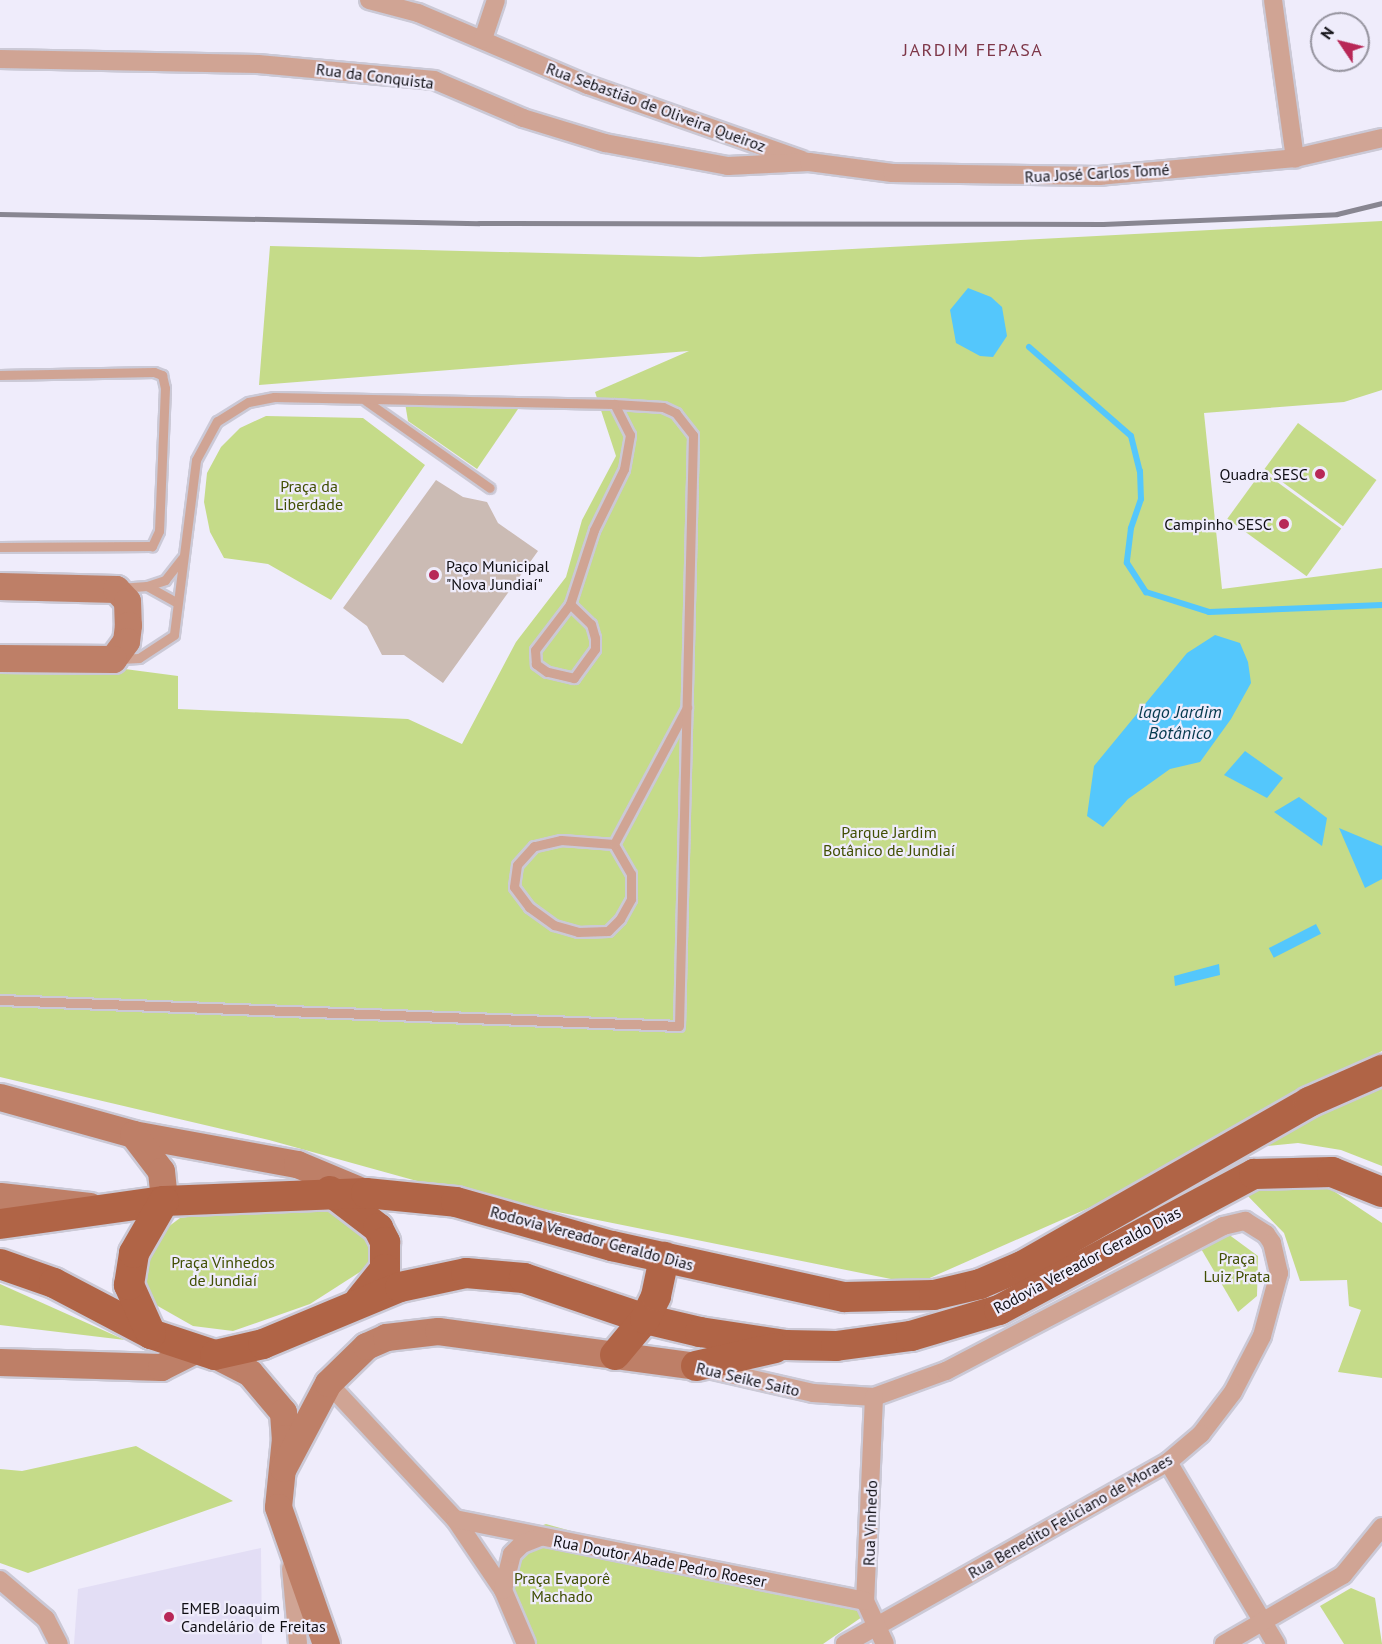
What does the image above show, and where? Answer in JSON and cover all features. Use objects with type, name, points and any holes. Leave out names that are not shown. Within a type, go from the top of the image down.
[{"type":"main road","points":[[0,586],[116,589],[127,601],[128,626],[126,641],[113,659],[0,658]]},
{"type":"main road","name":"Rodovia Vereador Geraldo Dias","points":[[0,1224],[164,1201],[330,1191],[366,1193],[456,1202],[664,1257],[844,1297],[934,1294],[980,1284],[1032,1260],[1309,1102],[1382,1070]]},
{"type":"main road","points":[[0,1097],[133,1134],[297,1164],[366,1193]]},
{"type":"main road","points":[[133,1134],[161,1171],[164,1201],[134,1253],[129,1285],[151,1334]]},
{"type":"main road","name":"Rodovia Vereador Geraldo Dias","points":[[203,1353],[262,1344],[360,1300],[430,1279],[500,1273],[645,1319],[786,1345],[836,1346],[911,1336],[999,1310],[1254,1174],[1332,1172],[1382,1192]]},
{"type":"main road","points":[[330,1191],[378,1228],[385,1242],[385,1269],[360,1300]]},
{"type":"main road","points":[[0,1196],[102,1208]]},
{"type":"main road","points":[[615,1355],[645,1319],[664,1257]]},
{"type":"main road","points":[[0,1264],[54,1282],[151,1334],[250,1373],[283,1412],[283,1468],[278,1507],[326,1644]]},
{"type":"main road","name":"Rua Seike Saito","points":[[283,1468],[323,1389],[366,1346],[406,1333],[480,1335],[696,1366]]},
{"type":"main road","points":[[696,1366],[786,1345]]},
{"type":"main road","points":[[0,1362],[161,1366],[203,1353]]},
{"type":"street","name":"Rua Sebastião de Oliveira Queiroz","points":[[369,0],[418,13],[588,85],[809,162]]},
{"type":"street","points":[[483,39],[496,0]]},
{"type":"street","points":[[1273,0],[1295,158]]},
{"type":"street","name":"Rua da Conquista","points":[[0,59],[258,64],[380,73],[434,80],[523,118],[665,157],[728,166],[809,162]]},
{"type":"street","name":"Rua José Carlos Tomé","points":[[809,162],[892,173],[992,178],[1099,176],[1295,158],[1382,138]]},
{"type":"street","name":"Rua Seike Saito","points":[[696,1366],[813,1393],[874,1397],[946,1371],[1202,1237],[1245,1221]]},
{"type":"street","name":"Rua Benedito Feliciano de Moraes","points":[[845,1644],[1168,1462],[1201,1434],[1233,1392],[1262,1336],[1275,1297],[1279,1260],[1266,1234],[1245,1221]]},
{"type":"street","points":[[283,1412],[323,1389],[455,1519],[503,1590],[526,1644]]},
{"type":"street","name":"Rua Vinhedo","points":[[874,1397],[865,1602],[874,1628],[885,1644]]},
{"type":"street","points":[[1168,1462],[1275,1644]]},
{"type":"street","name":"Rua Doutor Abade Pedro Roeser","points":[[455,1519],[865,1602]]},
{"type":"street","points":[[1224,1644],[1343,1575],[1382,1527]]},
{"type":"street","points":[[503,1590],[512,1554],[522,1544],[540,1537]]},
{"type":"street","points":[[289,1540],[298,1644]]},
{"type":"street","points":[[0,1580],[46,1619],[59,1644]]},
{"type":"lane","points":[[0,375],[154,372],[162,375],[165,388],[159,531],[152,546],[0,547]]},
{"type":"lane","points":[[0,1000],[680,1026],[693,435],[676,413],[663,406],[614,404],[366,401],[274,397],[228,412],[205,439],[196,460],[188,544],[174,635],[139,658],[113,659]]},
{"type":"lane","points":[[366,401],[490,489]]},
{"type":"lane","points":[[570,604],[591,624],[595,638],[595,649],[574,678],[548,672],[536,664],[535,650],[570,604],[594,530],[624,469],[630,435],[614,404]]},
{"type":"lane","points":[[116,589],[147,586],[165,580],[179,564],[188,544]]},
{"type":"lane","points":[[147,586],[178,603]]},
{"type":"lane","points":[[614,844],[688,705]]},
{"type":"lane","points":[[561,840],[614,844],[631,873],[631,899],[608,931],[578,932],[554,925],[529,907],[514,887],[517,865],[534,846],[561,840]]},
{"type":"shaded area","name":"EMEB Joaquim Candelário de Freitas","points":[[261,1548],[262,1644],[74,1644],[78,1589]]},
{"type":"green space","name":"Parque Jardim Botânico de Jundiaí","points":[[1382,221],[1382,390],[1344,402],[1204,413],[1222,589],[1382,568],[1382,1051],[1116,1196],[916,1284],[453,1191],[269,1140],[0,1077],[0,668],[102,666],[178,676],[178,709],[408,719],[462,744],[516,642],[566,577],[582,520],[616,456],[595,392],[689,351],[259,385],[270,246],[700,257]]},
{"type":"green space","points":[[405,403],[518,409],[477,469],[408,421]]},
{"type":"green space","name":"Praça da Liberdade","points":[[266,416],[363,418],[425,465],[331,600],[268,564],[224,558],[210,532],[204,502],[207,473],[221,447],[240,428]]},
{"type":"green space","name":"Quadra SESC","points":[[1298,423],[1376,480],[1343,526],[1264,469]]},
{"type":"green space","name":"Campinho SESC","points":[[1262,471],[1341,529],[1307,576],[1227,519]]},
{"type":"green space","points":[[1382,1084],[1382,1166],[1341,1150],[1298,1143],[1267,1146],[1262,1139]]},
{"type":"green space","points":[[1326,1186],[1382,1223],[1382,1378],[1338,1372],[1361,1310],[1349,1306],[1347,1280],[1300,1281],[1284,1233],[1242,1190]]},
{"type":"green space","name":"Praça Vinhedos de Jundiaí","points":[[330,1207],[365,1232],[377,1249],[374,1263],[310,1304],[233,1331],[193,1326],[149,1301],[140,1263],[156,1236],[180,1218],[250,1208]]},
{"type":"green space","name":"Praça Luiz Prata","points":[[1228,1234],[1258,1256],[1257,1296],[1238,1312],[1200,1247]]},
{"type":"green space","points":[[0,1284],[125,1340],[0,1325]]},
{"type":"green space","points":[[136,1446],[233,1501],[28,1573],[0,1563],[0,1469],[22,1471]]},
{"type":"green space","name":"Praça Evaporê Machado","points":[[546,1524],[840,1606],[875,1608],[823,1644],[520,1644],[494,1573],[504,1550],[521,1533]]},
{"type":"green space","points":[[1351,1588],[1375,1598],[1382,1644],[1344,1644],[1320,1606]]},
{"type":"water","points":[[968,288],[991,297],[1002,307],[1007,336],[993,357],[980,356],[956,343],[950,310]]},
{"type":"water","name":"lago Jardim Botânico","points":[[1215,635],[1240,643],[1248,662],[1251,683],[1231,719],[1200,762],[1170,769],[1128,799],[1103,827],[1087,816],[1094,766],[1187,653]]},
{"type":"water","points":[[1245,751],[1283,778],[1267,798],[1224,775]]},
{"type":"water","points":[[1299,797],[1327,818],[1322,846],[1274,812]]},
{"type":"water","points":[[1339,828],[1382,846],[1382,879],[1365,888]]},
{"type":"water","points":[[1316,924],[1321,934],[1274,958],[1269,948]]},
{"type":"water","points":[[1219,964],[1220,975],[1175,986],[1174,976]]},
{"type":"building","points":[[436,480],[463,497],[487,502],[498,523],[538,551],[443,683],[404,655],[382,655],[367,626],[343,608]]},
{"type":"waterway","points":[[1029,347],[1131,436],[1140,471],[1141,499],[1131,528],[1127,563],[1146,592],[1209,612],[1382,605]]},
{"type":"railway","points":[[0,214],[479,223],[1103,224],[1337,214],[1382,203]]},
{"type":"place","name":"Quadra SESC","points":[[1320,474]]},
{"type":"place","name":"Campinho SESC","points":[[1284,524]]},
{"type":"place","name":"Paço Municipal \"Nova Jundiaí\"","points":[[434,575]]},
{"type":"place","name":"EMEB Joaquim Candelário de Freitas","points":[[169,1617]]},
{"type":"district","name":"JARDIM FEPASA","points":[[973,50]]}]
